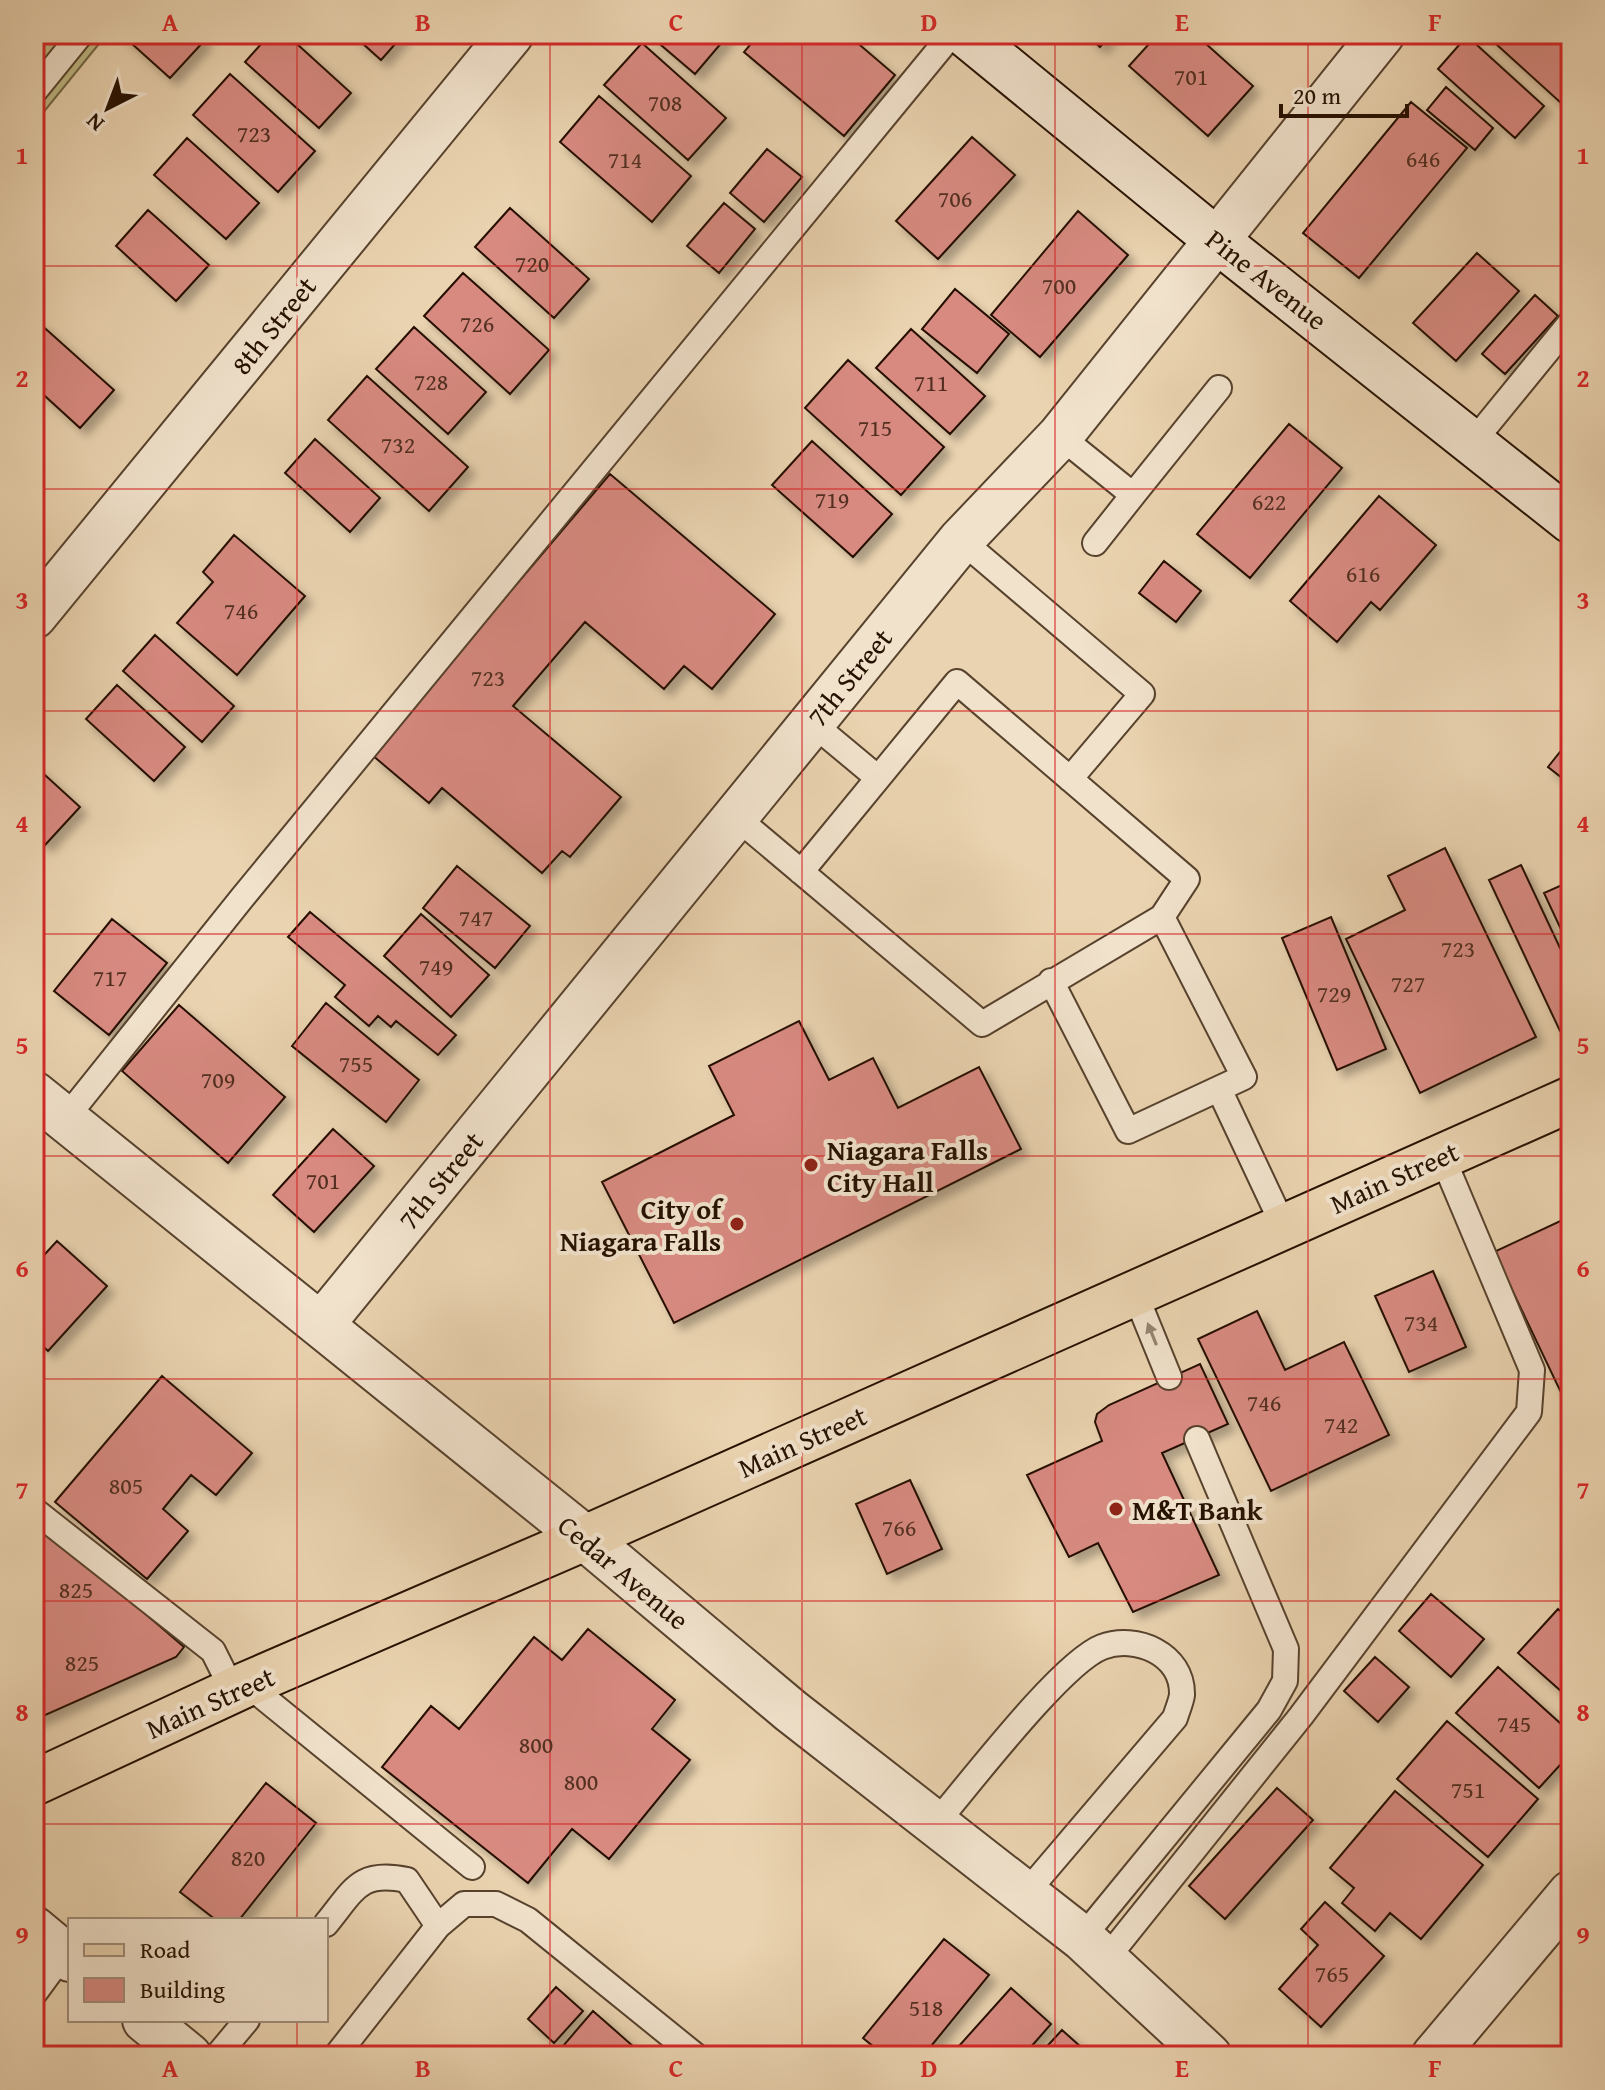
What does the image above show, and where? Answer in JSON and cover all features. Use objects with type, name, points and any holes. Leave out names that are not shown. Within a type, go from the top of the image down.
[{"type":"main road","name":"Main Street","points":[[34,1783],[240,1688],[585,1538],[1571,1099]]},
{"type":"street","name":"8th Street","points":[[34,616],[511,34]]},
{"type":"street","name":"Pine Avenue","points":[[965,34],[1219,242],[1571,521]]},
{"type":"street","name":"7th Street","points":[[321,1325],[961,540],[1060,436],[1219,242],[1382,34]]},
{"type":"street","name":"Cedar Avenue","points":[[50,1107],[585,1538],[791,1711],[1094,1948],[1209,2056]]},
{"type":"street","points":[[1434,2056],[1571,1893]]},
{"type":"street","points":[[147,2022],[189,2056]]},
{"type":"lane","points":[[34,92],[81,34]]},
{"type":"lane","points":[[50,1107],[372,738],[952,34]]},
{"type":"lane","points":[[1473,442],[1571,322]]},
{"type":"lane","points":[[1095,543],[1219,388]]},
{"type":"lane","points":[[1060,436],[1133,495]]},
{"type":"lane","points":[[961,540],[1142,694],[1070,779]]},
{"type":"lane","points":[[736,817],[801,872],[982,1024],[1162,917],[1187,879],[957,682],[801,872]]},
{"type":"lane","points":[[812,723],[878,778]]},
{"type":"lane","points":[[1051,981],[1128,1131],[1244,1077],[1162,917]]},
{"type":"lane","points":[[1219,1089],[1283,1225]]},
{"type":"lane","points":[[1094,1948],[1301,1716],[1529,1412],[1532,1370],[1442,1156]]},
{"type":"lane","points":[[1134,1291],[1169,1377]]},
{"type":"lane","points":[[1094,1948],[1269,1710],[1285,1681],[1286,1649],[1197,1439]]},
{"type":"lane","points":[[34,1510],[213,1651],[240,1688],[472,1867]]},
{"type":"lane","points":[[935,1824],[1063,1676],[1102,1647],[1141,1643],[1166,1657],[1181,1687],[1182,1696],[1175,1718],[1026,1893]]},
{"type":"lane","points":[[328,1922],[362,1880],[384,1875],[407,1880],[438,1926]]},
{"type":"lane","points":[[336,2056],[438,1926],[464,1904],[496,1904],[528,1920],[696,2056]]},
{"type":"lane","points":[[34,1994],[56,1947]]},
{"type":"lane","points":[[217,2056],[245,2022]]},
{"type":"shaded area","points":[[34,34],[107,34],[34,124]]},
{"type":"building","points":[[121,34],[198,34],[205,40],[170,78]]},
{"type":"building","points":[[270,34],[286,34],[351,93],[319,128],[245,62]]},
{"type":"building","points":[[352,34],[404,34],[381,60]]},
{"type":"building","points":[[648,34],[729,34],[695,74]]},
{"type":"building","points":[[759,34],[847,34],[895,75],[844,136],[744,52]]},
{"type":"building","points":[[1086,34],[1111,34],[1100,47]]},
{"type":"building","points":[[1158,34],[1195,34],[1253,86],[1208,136],[1129,66]]},
{"type":"building","points":[[1485,34],[1558,34],[1571,46],[1571,112]]},
{"type":"building","points":[[1467,36],[1544,106],[1515,138],[1438,69]]},
{"type":"building","points":[[642,43],[726,118],[688,160],[604,85]]},
{"type":"building","points":[[230,74],[315,151],[278,192],[193,115]]},
{"type":"building","points":[[1446,87],[1493,128],[1475,150],[1427,110]]},
{"type":"building","points":[[599,96],[691,176],[652,222],[560,142]]},
{"type":"building","points":[[1411,102],[1467,148],[1359,278],[1303,233]]},
{"type":"building","points":[[972,137],[1015,175],[938,259],[896,221]]},
{"type":"building","points":[[187,138],[259,203],[226,239],[154,175]]},
{"type":"building","points":[[767,149],[802,177],[764,222],[730,193]]},
{"type":"building","points":[[724,203],[755,229],[719,273],[687,246]]},
{"type":"building","points":[[510,208],[589,279],[554,318],[475,247]]},
{"type":"building","points":[[148,210],[209,265],[176,301],[116,246]]},
{"type":"building","points":[[1078,211],[1128,255],[1040,357],[991,315]]},
{"type":"building","points":[[1477,253],[1519,291],[1456,361],[1413,323]]},
{"type":"building","points":[[463,273],[549,350],[510,394],[424,316]]},
{"type":"building","points":[[955,289],[1009,334],[977,373],[922,329]]},
{"type":"building","points":[[1535,295],[1558,316],[1505,374],[1482,354]]},
{"type":"building","points":[[38,322],[114,390],[80,428],[34,386],[34,327]]},
{"type":"building","points":[[414,327],[486,392],[448,434],[376,369]]},
{"type":"building","points":[[911,329],[985,396],[950,434],[876,368]]},
{"type":"building","points":[[848,360],[944,447],[901,495],[805,408]]},
{"type":"building","points":[[367,376],[468,467],[429,511],[328,420]]},
{"type":"building","points":[[1289,424],[1342,468],[1250,578],[1197,534]]},
{"type":"building","points":[[315,439],[380,498],[350,532],[285,473]]},
{"type":"building","points":[[812,441],[892,514],[853,557],[772,485]]},
{"type":"building","points":[[610,474],[775,614],[712,689],[684,666],[664,689],[585,622],[513,706],[621,797],[570,857],[562,851],[542,873],[442,788],[429,803],[372,755]]},
{"type":"building","points":[[1379,496],[1436,545],[1380,610],[1371,602],[1337,642],[1290,601]]},
{"type":"building","points":[[234,535],[305,596],[237,675],[177,623],[213,582],[203,572]]},
{"type":"building","points":[[1164,561],[1201,591],[1176,622],[1139,593]]},
{"type":"building","points":[[155,635],[234,706],[202,742],[123,671]]},
{"type":"building","points":[[117,685],[185,747],[154,781],[86,719]]},
{"type":"building","points":[[1571,738],[1571,785],[1548,767]]},
{"type":"building","points":[[34,765],[80,807],[45,845],[34,835]]},
{"type":"building","points":[[1445,848],[1536,1037],[1420,1093],[1346,939],[1405,910],[1388,876]]},
{"type":"building","points":[[1521,865],[1568,965],[1571,964],[1571,1026],[1560,1031],[1489,880]]},
{"type":"building","points":[[457,866],[530,926],[495,968],[423,908]]},
{"type":"building","points":[[1571,881],[1571,936],[1565,938],[1544,893]]},
{"type":"building","points":[[310,912],[456,1035],[438,1055],[396,1021],[391,1027],[378,1016],[369,1026],[335,997],[345,985],[288,937]]},
{"type":"building","points":[[421,914],[489,975],[451,1017],[384,956]]},
{"type":"building","points":[[1331,917],[1386,1049],[1337,1070],[1282,938]]},
{"type":"building","points":[[112,919],[167,963],[109,1035],[54,991]]},
{"type":"building","points":[[326,1003],[419,1080],[386,1122],[292,1046]]},
{"type":"building","points":[[179,1005],[285,1097],[228,1163],[122,1071]]},
{"type":"building","name":"Niagara Falls City Hall","points":[[799,1021],[829,1080],[873,1058],[898,1108],[979,1067],[1021,1149],[674,1323],[602,1182],[734,1115],[709,1066]]},
{"type":"building","points":[[333,1129],[374,1166],[314,1232],[273,1195]]},
{"type":"building","points":[[1571,1216],[1571,1401],[1566,1403],[1494,1252]]},
{"type":"building","points":[[57,1241],[107,1286],[48,1351],[34,1338],[34,1266]]},
{"type":"building","points":[[1433,1271],[1466,1347],[1409,1372],[1375,1296]]},
{"type":"building","points":[[1257,1311],[1285,1370],[1344,1342],[1389,1435],[1271,1491],[1198,1339]]},
{"type":"building","name":"M&T Bank","points":[[1200,1364],[1228,1424],[1162,1453],[1219,1575],[1133,1612],[1098,1543],[1069,1557],[1027,1475],[1102,1441],[1095,1422],[1097,1414],[1109,1405]]},
{"type":"building","points":[[162,1376],[252,1453],[216,1495],[191,1475],[163,1509],[188,1531],[147,1579],[55,1502]]},
{"type":"building","points":[[910,1480],[942,1549],[887,1574],[856,1504]]},
{"type":"building","points":[[41,1524],[184,1647],[176,1657],[34,1720],[34,1532]]},
{"type":"building","points":[[1431,1594],[1484,1639],[1451,1677],[1399,1631]]},
{"type":"building","points":[[1558,1609],[1571,1620],[1571,1700],[1518,1653]]},
{"type":"building","points":[[588,1629],[675,1700],[652,1729],[690,1760],[609,1859],[572,1829],[528,1883],[382,1767],[431,1706],[459,1729],[534,1637],[562,1660]]},
{"type":"building","points":[[1375,1657],[1409,1687],[1378,1722],[1344,1691]]},
{"type":"building","points":[[1498,1667],[1571,1733],[1571,1753],[1539,1788],[1456,1713]]},
{"type":"building","points":[[1447,1721],[1538,1799],[1488,1857],[1397,1779]]},
{"type":"building","points":[[266,1783],[316,1823],[241,1918],[213,1918],[180,1892]]},
{"type":"building","points":[[1277,1788],[1313,1820],[1225,1919],[1189,1886]]},
{"type":"building","points":[[1395,1791],[1483,1865],[1421,1939],[1390,1913],[1375,1931],[1342,1903],[1354,1888],[1330,1868]]},
{"type":"building","points":[[1325,1902],[1384,1956],[1321,2027],[1279,1989],[1318,1945],[1301,1929]]},
{"type":"building","points":[[944,1939],[989,1975],[923,2056],[885,2056],[863,2038]]},
{"type":"building","points":[[556,1987],[583,2011],[554,2043],[528,2019]]},
{"type":"building","points":[[1011,1988],[1051,2024],[1023,2056],[950,2056]]},
{"type":"building","points":[[593,2011],[634,2047],[626,2056],[561,2056],[557,2053]]},
{"type":"building","points":[[1062,2030],[1091,2056],[1038,2056]]},
{"type":"place","name":"Niagara Falls City Hall","points":[[811,1165]]},
{"type":"place","name":"City of Niagara Falls","points":[[737,1224]]},
{"type":"place","name":"M&T Bank","points":[[1116,1509]]}]
